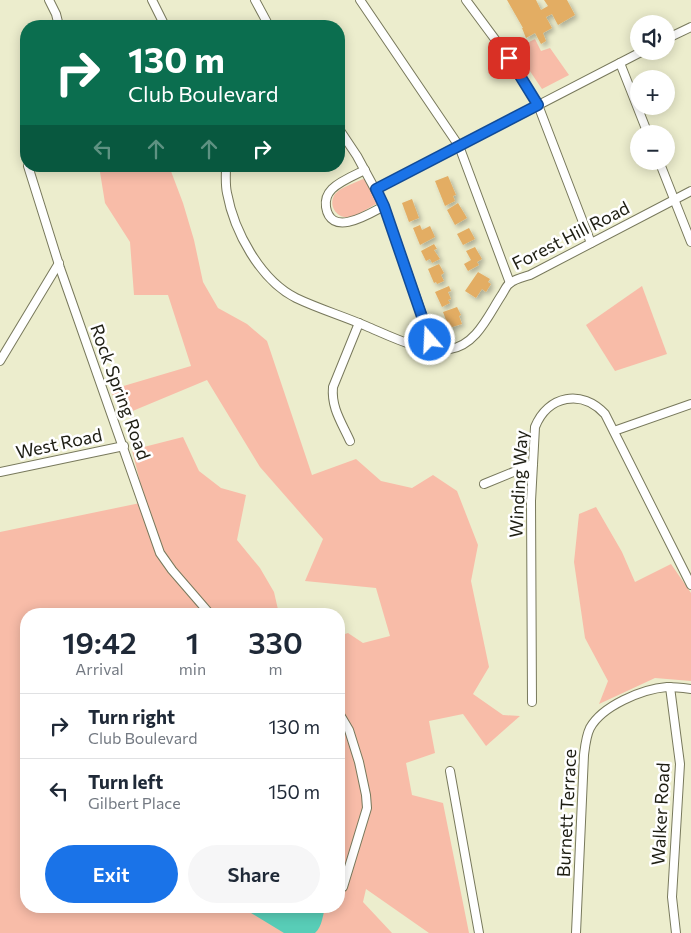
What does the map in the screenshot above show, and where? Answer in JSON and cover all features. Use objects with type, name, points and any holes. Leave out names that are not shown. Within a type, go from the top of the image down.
[{"type":"street","points":[[49,0],[58,20]]},
{"type":"street","points":[[152,0],[162,20]]},
{"type":"street","points":[[255,0],[266,20]]},
{"type":"street","points":[[360,0],[459,146],[510,283]]},
{"type":"street","points":[[466,0],[509,58],[538,105],[591,243]]},
{"type":"street","points":[[675,35],[691,27]]},
{"type":"street","points":[[376,189],[630,58]]},
{"type":"street","points":[[620,63],[644,125]]},
{"type":"street","points":[[345,138],[376,189],[384,206],[434,349]]},
{"type":"street","points":[[365,170],[333,188],[326,198],[327,210],[334,220],[346,223],[352,222],[384,206]]},
{"type":"street","points":[[662,170],[691,242]]},
{"type":"street","name":"Rock Spring Road","points":[[30,172],[59,263],[160,554],[205,608]]},
{"type":"street","name":"Forest Hill Road","points":[[226,172],[226,190],[236,222],[253,256],[265,274],[279,286],[295,297],[412,345],[434,349],[450,349],[467,343],[477,332],[510,283],[691,192]]},
{"type":"street","points":[[0,361],[59,263]]},
{"type":"street","points":[[350,441],[335,412],[332,387],[359,323]]},
{"type":"street","name":"Winding Way","points":[[532,702],[531,501],[535,427],[543,412],[556,402],[573,398],[589,401],[606,414],[691,585]]},
{"type":"street","points":[[614,431],[691,404]]},
{"type":"street","name":"West Road","points":[[0,472],[124,446]]},
{"type":"street","points":[[484,484],[533,464]]},
{"type":"street","points":[[670,687],[691,689]]},
{"type":"street","name":"Burnett Terrace","points":[[576,933],[584,755],[588,731],[603,712],[626,699],[670,687]]},
{"type":"street","name":"Walker Road","points":[[670,687],[680,764],[672,897],[676,933]]},
{"type":"street","points":[[345,723],[359,762],[367,808],[345,880]]},
{"type":"street","points":[[450,771],[479,933]]},
{"type":"shaded area","points":[[535,39],[541,51],[550,48],[569,75],[542,89],[515,49]]},
{"type":"shaded area","points":[[100,172],[171,172],[194,240],[203,282],[218,308],[247,324],[267,341],[312,475],[356,459],[381,481],[412,488],[433,475],[457,491],[478,545],[471,581],[489,667],[473,694],[503,715],[520,716],[486,746],[463,714],[429,721],[435,753],[406,763],[412,795],[443,803],[469,933],[429,933],[366,889],[363,902],[392,933],[0,933],[0,532],[145,502],[132,450],[183,437],[199,471],[221,488],[246,495],[237,540],[260,568],[274,592],[278,608],[20,608],[20,913],[345,913],[345,634],[348,633],[363,643],[390,636],[376,588],[305,581],[323,539],[260,467],[207,380],[123,415],[110,390],[191,366],[168,295],[134,295],[130,242],[105,203]]},
{"type":"shaded area","points":[[363,179],[366,180],[377,202],[376,204],[351,217],[338,214],[332,203],[335,194],[344,187]]},
{"type":"shaded area","points":[[642,286],[667,354],[615,371],[586,325]]},
{"type":"shaded area","points":[[596,507],[622,552],[635,582],[671,564],[691,593],[691,681],[655,678],[599,704],[608,681],[585,638],[574,562],[579,514]]},
{"type":"water","points":[[251,913],[324,913],[321,924],[315,933],[284,933]]},
{"type":"building","points":[[507,0],[536,0],[541,10],[548,6],[544,0],[567,0],[575,15],[558,25],[552,14],[546,17],[552,28],[543,33],[546,41],[541,44],[535,33],[526,38],[523,28]]},
{"type":"building","points":[[448,176],[456,195],[453,196],[455,201],[445,206],[435,181]]},
{"type":"building","points":[[412,199],[419,218],[409,222],[402,203]]},
{"type":"building","points":[[458,203],[467,218],[455,225],[447,210]]},
{"type":"building","points":[[420,225],[422,230],[430,226],[435,237],[420,245],[413,228]]},
{"type":"building","points":[[469,228],[475,239],[463,245],[457,234]]},
{"type":"building","points":[[434,244],[437,249],[434,250],[440,259],[432,263],[430,259],[426,261],[421,251]]},
{"type":"building","points":[[475,247],[482,259],[477,262],[479,265],[468,271],[464,264],[471,260],[466,251]]},
{"type":"building","points":[[439,264],[444,273],[441,275],[444,281],[437,284],[436,282],[434,283],[428,269]]},
{"type":"building","points":[[478,272],[490,279],[488,282],[491,284],[486,292],[482,289],[476,298],[465,291]]},
{"type":"building","points":[[449,286],[451,291],[448,292],[451,299],[448,300],[450,303],[442,307],[435,292]]},
{"type":"building","points":[[457,307],[461,315],[459,316],[462,324],[449,328],[443,312]]},
{"type":"route","points":[[430,340],[384,206],[376,189],[538,105],[509,58]]}]
